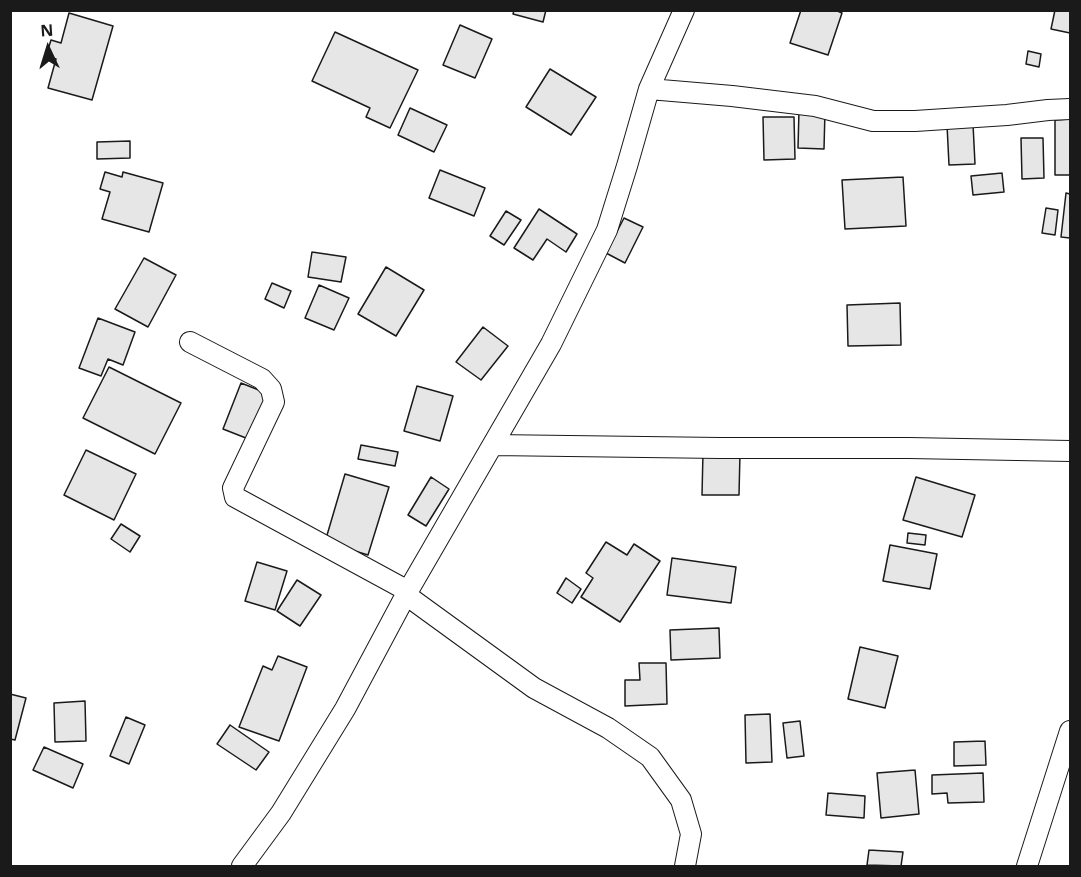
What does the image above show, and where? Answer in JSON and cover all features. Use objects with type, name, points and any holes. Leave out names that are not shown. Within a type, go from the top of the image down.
[{"type":"street","points":[[242,867],[281,813],[345,709],[407,593],[551,344],[607,230],[648,89],[684,10]]},
{"type":"street","points":[[648,89],[815,106],[873,121],[915,121],[1071,109]]},
{"type":"street","points":[[190,342],[262,379],[271,389],[274,402],[233,488],[235,497],[407,593],[534,688],[608,728],[650,757],[681,800],[691,834],[686,867]]},
{"type":"street","points":[[493,445],[1071,451]]},
{"type":"street","points":[[1027,867],[1071,731]]},
{"type":"building","points":[[514,10],[546,10],[543,22],[513,14]]},
{"type":"building","points":[[801,10],[835,10],[842,13],[828,55],[790,43]]},
{"type":"building","points":[[1055,10],[1070,10],[1070,33],[1051,29]]},
{"type":"building","points":[[69,13],[113,26],[92,100],[48,88],[56,59],[46,56],[51,40],[61,43]]},
{"type":"building","points":[[460,25],[492,39],[475,78],[443,65]]},
{"type":"building","points":[[335,32],[418,70],[390,128],[366,117],[370,108],[312,81]]},
{"type":"building","points":[[1028,51],[1041,54],[1039,67],[1026,64]]},
{"type":"building","points":[[550,69],[596,97],[571,135],[526,107]]},
{"type":"building","points":[[410,108],[447,125],[434,152],[398,135]]},
{"type":"building","points":[[799,110],[825,111],[824,149],[798,148]]},
{"type":"building","points":[[763,117],[794,117],[795,159],[764,160]]},
{"type":"building","points":[[1070,119],[1070,175],[1055,175],[1055,120]]},
{"type":"building","points":[[973,124],[975,164],[949,165],[947,125]]},
{"type":"building","points":[[1021,138],[1043,138],[1044,178],[1022,179]]},
{"type":"building","points":[[130,141],[130,158],[97,159],[97,142]]},
{"type":"building","points":[[440,170],[485,188],[474,216],[429,198]]},
{"type":"building","points":[[105,172],[122,177],[123,172],[163,183],[149,232],[102,219],[110,192],[100,189]]},
{"type":"building","points":[[1002,173],[1004,192],[973,195],[971,176]]},
{"type":"building","points":[[903,177],[906,226],[845,229],[842,180]]},
{"type":"building","points":[[1066,193],[1070,194],[1070,238],[1061,237]]},
{"type":"building","points":[[1046,208],[1058,210],[1055,235],[1042,233]]},
{"type":"building","points":[[539,209],[577,234],[566,252],[547,239],[533,260],[514,248]]},
{"type":"building","points":[[506,211],[521,220],[504,245],[490,236]]},
{"type":"building","points":[[624,218],[643,227],[625,263],[606,253]]},
{"type":"building","points":[[312,252],[346,257],[341,282],[308,277]]},
{"type":"building","points":[[144,258],[176,275],[148,327],[115,309]]},
{"type":"building","points":[[386,267],[424,290],[396,336],[358,314]]},
{"type":"building","points":[[272,283],[291,291],[284,308],[265,299]]},
{"type":"building","points":[[319,285],[349,298],[334,330],[305,318]]},
{"type":"building","points":[[900,303],[901,345],[848,346],[847,305]]},
{"type":"building","points":[[98,318],[135,332],[123,365],[108,359],[101,376],[79,368]]},
{"type":"building","points":[[483,327],[508,346],[481,380],[456,362]]},
{"type":"building","points":[[109,367],[181,403],[155,454],[83,418]]},
{"type":"building","points":[[241,383],[269,394],[251,440],[223,429]]},
{"type":"building","points":[[417,386],[453,396],[440,441],[404,431]]},
{"type":"building","points":[[361,445],[398,452],[395,466],[358,459]]},
{"type":"building","points":[[86,450],[136,474],[114,520],[64,495]]},
{"type":"building","points":[[703,452],[740,453],[739,495],[702,495]]},
{"type":"building","points":[[345,474],[389,487],[368,555],[325,542]]},
{"type":"building","points":[[431,477],[449,489],[426,526],[408,515]]},
{"type":"building","points":[[916,477],[975,495],[962,537],[903,520]]},
{"type":"building","points":[[121,524],[140,536],[130,552],[111,539]]},
{"type":"building","points":[[908,533],[926,535],[925,545],[907,543]]},
{"type":"building","points":[[606,542],[627,555],[634,544],[660,561],[620,622],[581,597],[593,578],[586,573]]},
{"type":"building","points":[[890,545],[937,554],[930,589],[883,581]]},
{"type":"building","points":[[672,558],[736,567],[731,603],[667,595]]},
{"type":"building","points":[[257,562],[287,571],[275,610],[245,601]]},
{"type":"building","points":[[566,578],[581,589],[572,603],[557,593]]},
{"type":"building","points":[[297,580],[321,595],[300,626],[277,611]]},
{"type":"building","points":[[719,628],[720,658],[671,660],[670,630]]},
{"type":"building","points":[[860,647],[898,656],[885,708],[848,699]]},
{"type":"building","points":[[278,656],[307,667],[279,741],[239,727],[263,666],[272,670]]},
{"type":"building","points":[[639,663],[666,663],[667,704],[625,706],[625,680],[640,680]]},
{"type":"building","points":[[10,694],[26,698],[15,740],[10,739]]},
{"type":"building","points":[[85,701],[86,741],[55,742],[54,703]]},
{"type":"building","points":[[770,714],[772,762],[746,763],[745,715]]},
{"type":"building","points":[[126,717],[145,725],[129,764],[110,756]]},
{"type":"building","points":[[800,721],[804,756],[787,758],[783,723]]},
{"type":"building","points":[[230,725],[269,752],[256,770],[217,744]]},
{"type":"building","points":[[985,741],[986,765],[954,766],[954,742]]},
{"type":"building","points":[[44,747],[83,764],[73,788],[33,770]]},
{"type":"building","points":[[915,770],[919,814],[881,818],[877,773]]},
{"type":"building","points":[[983,773],[984,802],[948,803],[947,793],[932,794],[932,775]]},
{"type":"building","points":[[828,793],[865,796],[864,818],[826,815]]},
{"type":"building","points":[[869,850],[903,852],[901,866],[867,865]]}]
